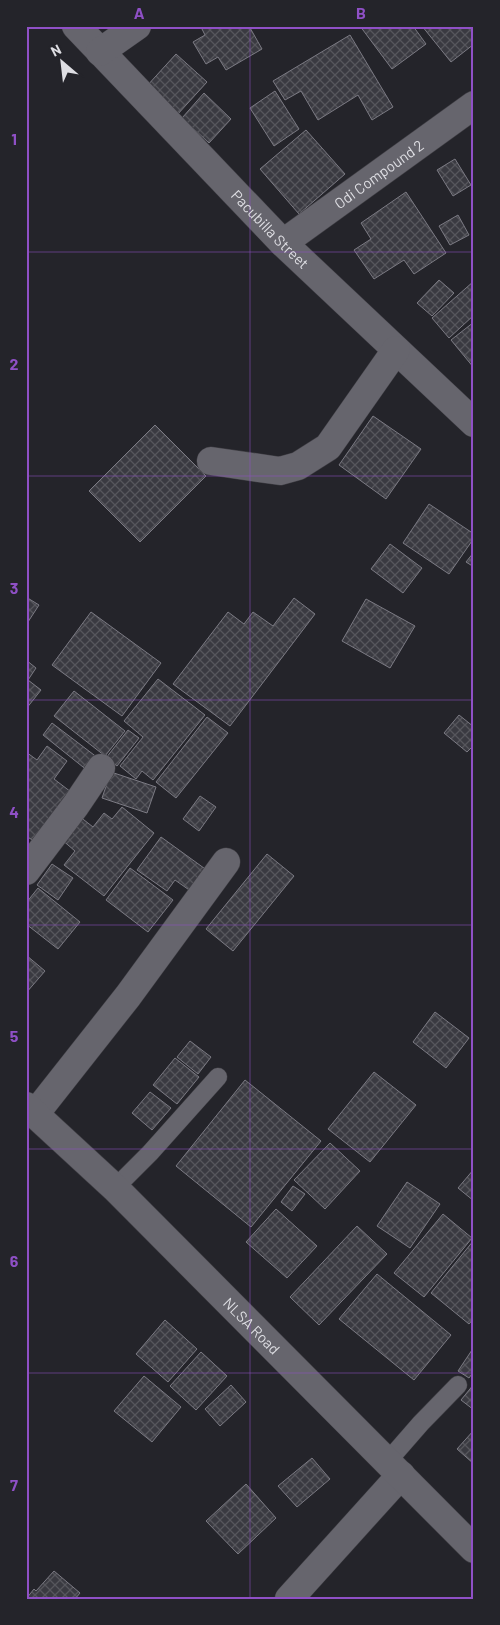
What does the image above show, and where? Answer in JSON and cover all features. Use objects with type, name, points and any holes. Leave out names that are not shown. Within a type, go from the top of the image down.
[{"type":"street","name":"Pacubilla Street","points":[[76,26],[283,243],[474,423]]},
{"type":"street","points":[[100,52],[137,26]]},
{"type":"street","name":"Odi Compound 2","points":[[283,243],[474,105]]},
{"type":"street","points":[[211,461],[280,471],[298,466],[328,446],[396,350]]},
{"type":"street","points":[[26,871],[76,805],[101,768]]},
{"type":"street","points":[[31,1110],[128,996],[226,862]]},
{"type":"street","name":"NLSA Road","points":[[31,1110],[115,1188],[474,1549]]},
{"type":"street","points":[[289,1599],[394,1468]]},
{"type":"lane","points":[[115,1188],[150,1153],[218,1077]]},
{"type":"lane","points":[[394,1468],[421,1423],[458,1385]]},
{"type":"building","points":[[249,26],[262,49],[226,70],[218,57],[206,64],[193,42],[205,35],[201,27]]},
{"type":"building","points":[[360,26],[413,26],[426,44],[392,69]]},
{"type":"building","points":[[422,26],[474,26],[474,44],[451,62]]},
{"type":"building","points":[[350,35],[393,107],[372,120],[358,95],[318,120],[301,91],[285,100],[273,81]]},
{"type":"building","points":[[176,54],[207,82],[177,115],[146,87]]},
{"type":"building","points":[[275,91],[299,129],[274,146],[250,108]]},
{"type":"building","points":[[204,93],[231,119],[209,143],[182,118]]},
{"type":"building","points":[[306,130],[345,174],[299,214],[260,169]]},
{"type":"building","points":[[455,159],[471,185],[453,196],[437,170]]},
{"type":"building","points":[[406,192],[446,253],[414,274],[404,260],[374,279],[354,250],[371,239],[361,223]]},
{"type":"building","points":[[458,215],[469,235],[450,245],[439,226]]},
{"type":"building","points":[[439,280],[454,293],[432,316],[417,303]]},
{"type":"building","points":[[474,281],[474,315],[449,338],[432,318]]},
{"type":"building","points":[[474,322],[474,368],[451,340]]},
{"type":"building","points":[[373,416],[421,449],[386,499],[339,465]]},
{"type":"building","points":[[155,425],[206,476],[140,542],[89,491]]},
{"type":"building","points":[[429,504],[474,534],[474,538],[449,574],[403,543]]},
{"type":"building","points":[[390,544],[422,568],[403,593],[371,569]]},
{"type":"building","points":[[474,552],[474,567],[466,562]]},
{"type":"building","points":[[26,597],[39,605],[26,625]]},
{"type":"building","points":[[294,598],[315,614],[230,726],[173,684],[228,612],[244,624],[253,612],[273,626]]},
{"type":"building","points":[[366,599],[415,626],[390,668],[342,641]]},
{"type":"building","points":[[91,612],[161,663],[122,716],[52,665]]},
{"type":"building","points":[[26,660],[36,668],[28,680],[41,690],[26,709]]},
{"type":"building","points":[[158,679],[205,715],[153,780],[142,771],[136,779],[120,766],[143,737],[124,721]]},
{"type":"building","points":[[74,691],[125,731],[105,756],[54,716]]},
{"type":"building","points":[[459,715],[474,727],[474,745],[467,752],[444,733]]},
{"type":"building","points":[[207,717],[228,733],[176,798],[156,782]]},
{"type":"building","points":[[52,723],[98,758],[88,771],[43,735]]},
{"type":"building","points":[[128,730],[139,738],[117,766],[106,758]]},
{"type":"building","points":[[47,746],[67,761],[54,779],[71,792],[34,841],[26,836],[26,752],[37,760]]},
{"type":"building","points":[[111,772],[156,787],[147,813],[102,798]]},
{"type":"building","points":[[200,796],[216,807],[199,831],[183,819]]},
{"type":"building","points":[[122,807],[154,833],[104,896],[64,865],[75,851],[61,839],[79,816],[93,827],[104,813],[112,819]]},
{"type":"building","points":[[161,837],[208,871],[192,892],[175,880],[167,891],[137,870]]},
{"type":"building","points":[[267,854],[294,876],[233,951],[206,929]]},
{"type":"building","points":[[52,864],[73,878],[58,900],[37,885]]},
{"type":"building","points":[[130,868],[173,900],[148,932],[106,900]]},
{"type":"building","points":[[38,888],[80,922],[58,949],[26,924],[26,903]]},
{"type":"building","points":[[26,955],[45,971],[26,993]]},
{"type":"building","points":[[435,1012],[469,1038],[446,1068],[413,1042]]},
{"type":"building","points":[[190,1041],[211,1057],[198,1074],[177,1057]]},
{"type":"building","points":[[175,1058],[199,1077],[177,1104],[153,1085]]},
{"type":"building","points":[[374,1072],[416,1105],[370,1162],[328,1129]]},
{"type":"building","points":[[245,1080],[321,1141],[251,1227],[176,1166]]},
{"type":"building","points":[[150,1092],[171,1108],[152,1130],[132,1113]]},
{"type":"building","points":[[330,1143],[360,1171],[325,1209],[294,1180]]},
{"type":"building","points":[[474,1169],[474,1201],[458,1188]]},
{"type":"building","points":[[407,1182],[440,1204],[410,1248],[377,1226]]},
{"type":"building","points":[[293,1186],[305,1194],[292,1211],[281,1202]]},
{"type":"building","points":[[276,1209],[317,1246],[287,1278],[246,1242]]},
{"type":"building","points":[[443,1214],[472,1238],[424,1297],[394,1273]]},
{"type":"building","points":[[357,1226],[387,1254],[319,1325],[290,1297]]},
{"type":"building","points":[[474,1240],[474,1318],[469,1324],[431,1293]]},
{"type":"building","points":[[377,1274],[451,1335],[414,1380],[339,1319]]},
{"type":"building","points":[[165,1320],[197,1349],[168,1382],[136,1354]]},
{"type":"building","points":[[474,1347],[474,1371],[469,1378],[458,1371]]},
{"type":"building","points":[[201,1352],[227,1376],[196,1410],[170,1386]]},
{"type":"building","points":[[144,1376],[181,1407],[152,1442],[114,1411]]},
{"type":"building","points":[[474,1384],[474,1410],[461,1400]]},
{"type":"building","points":[[231,1385],[246,1402],[220,1426],[205,1409]]},
{"type":"building","points":[[474,1430],[474,1464],[457,1449]]},
{"type":"building","points":[[312,1458],[330,1479],[297,1507],[278,1486]]},
{"type":"building","points":[[246,1484],[276,1518],[238,1554],[206,1521]]},
{"type":"building","points":[[54,1571],[80,1593],[75,1599],[26,1599],[34,1589],[36,1591]]}]
